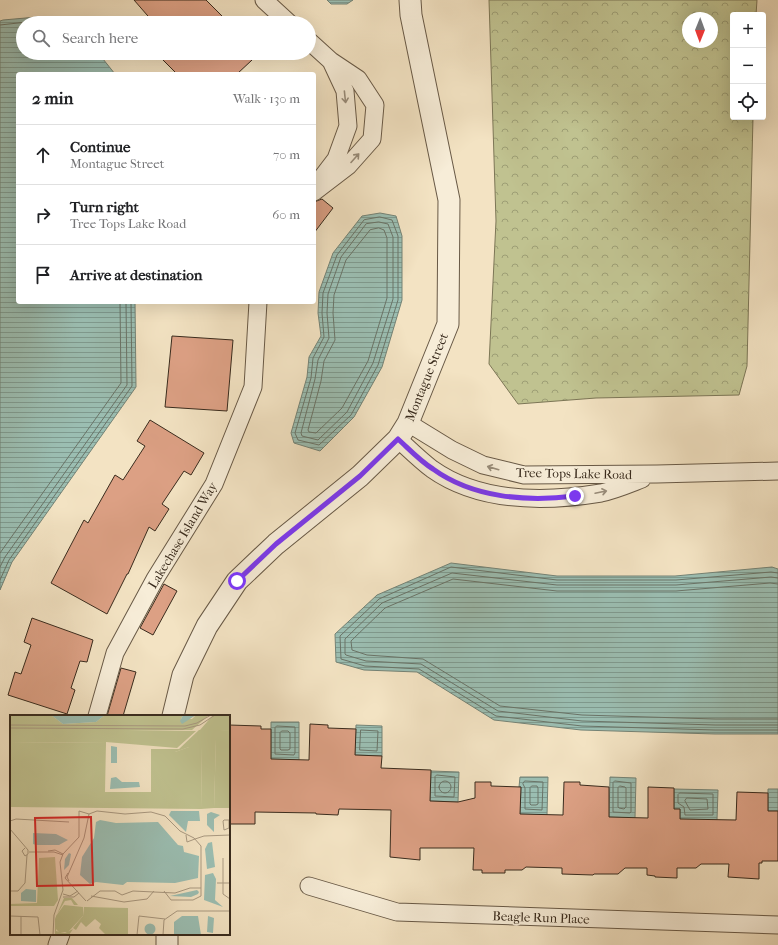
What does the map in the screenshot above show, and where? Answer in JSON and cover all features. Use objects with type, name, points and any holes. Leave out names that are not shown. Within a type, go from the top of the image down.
[{"type":"street","points":[[264,0],[281,16]]},
{"type":"street","name":"Montague Street","points":[[173,715],[183,675],[207,626],[237,581],[276,544],[360,476],[403,431],[448,324],[450,200],[411,15],[410,0]]},
{"type":"street","points":[[316,48],[330,61],[358,79],[375,104],[372,139],[348,166],[316,190]]},
{"type":"street","points":[[316,185],[336,159],[348,126],[345,91],[330,61]]},
{"type":"street","name":"Lakechase Island Way","points":[[97,715],[115,653],[155,579],[214,484],[253,387],[258,304]]},
{"type":"street","name":"Tree Tops Lake Road","points":[[403,431],[432,469],[468,488],[508,497],[540,499],[603,493],[657,474]]},
{"type":"street","name":"Tree Tops Lake Road","points":[[403,431],[452,450],[483,465],[524,475],[778,471]]},
{"type":"street","name":"Beagle Run Place","points":[[309,886],[397,912],[778,925]]},
{"type":"street","points":[[57,945],[61,935]]},
{"type":"green space","points":[[489,0],[757,0],[756,12],[730,12],[730,120],[753,120],[747,366],[739,395],[596,398],[518,404],[489,364],[496,221]]},
{"type":"water","points":[[327,0],[353,0],[347,4],[331,4]]},
{"type":"water","points":[[16,19],[16,60],[104,60],[113,72],[16,72],[16,304],[135,304],[136,387],[12,562],[0,590],[0,21]]},
{"type":"water","points":[[380,213],[396,216],[402,236],[402,300],[382,367],[354,417],[320,451],[294,443],[291,433],[307,377],[309,357],[321,336],[318,313],[319,292],[333,253],[362,216]]},
{"type":"water","points":[[451,563],[557,576],[675,576],[772,567],[778,569],[778,734],[715,734],[581,730],[494,720],[417,672],[364,670],[336,662],[335,634],[377,595]]},
{"type":"water","points":[[271,722],[299,722],[299,760],[271,759]]},
{"type":"water","points":[[356,725],[382,726],[382,756],[355,755]]},
{"type":"water","points":[[431,771],[459,772],[458,802],[430,801]]},
{"type":"water","points":[[520,777],[548,777],[547,815],[520,814]]},
{"type":"water","points":[[610,777],[636,778],[635,818],[609,817]]},
{"type":"water","points":[[674,789],[718,790],[717,820],[680,819],[680,809],[674,809]]},
{"type":"water","points":[[768,789],[778,789],[778,811],[768,811]]},
{"type":"building","points":[[134,0],[206,0],[222,16],[148,16]]},
{"type":"building","points":[[163,60],[252,60],[239,72],[175,72]]},
{"type":"building","points":[[322,199],[333,208],[316,230],[316,201]]},
{"type":"building","points":[[172,336],[233,340],[227,411],[165,407]]},
{"type":"building","points":[[150,420],[204,453],[191,475],[184,471],[162,504],[169,509],[155,531],[149,527],[128,574],[107,614],[51,583],[84,520],[88,523],[115,475],[123,480],[145,446],[137,441]]},
{"type":"building","points":[[164,584],[177,591],[153,635],[140,628]]},
{"type":"building","points":[[32,618],[93,640],[87,662],[80,661],[71,688],[75,690],[67,714],[8,695],[15,672],[21,674],[31,645],[24,642]]},
{"type":"building","points":[[121,668],[136,672],[123,715],[107,715]]},
{"type":"building","points":[[310,724],[328,725],[328,728],[356,729],[355,755],[382,756],[381,768],[431,770],[430,801],[458,802],[475,798],[475,782],[491,782],[491,786],[521,787],[520,814],[563,815],[564,782],[580,782],[580,785],[609,787],[609,817],[648,818],[648,787],[674,788],[674,809],[680,809],[680,819],[736,820],[737,792],[768,793],[768,811],[778,811],[778,861],[762,861],[762,863],[759,863],[759,879],[728,877],[729,864],[701,864],[696,868],[677,868],[677,878],[647,875],[647,868],[625,868],[618,874],[593,875],[562,874],[562,868],[526,867],[522,870],[505,870],[505,873],[482,873],[482,870],[473,870],[474,848],[420,848],[420,860],[390,857],[391,810],[339,809],[338,815],[316,813],[255,812],[255,824],[230,824],[230,725],[261,726],[261,729],[271,729],[271,759],[309,760]]},
{"type":"route","points":[[237,581],[276,544],[360,476],[398,439],[432,469],[468,488],[508,497],[533,499],[575,496]]}]
